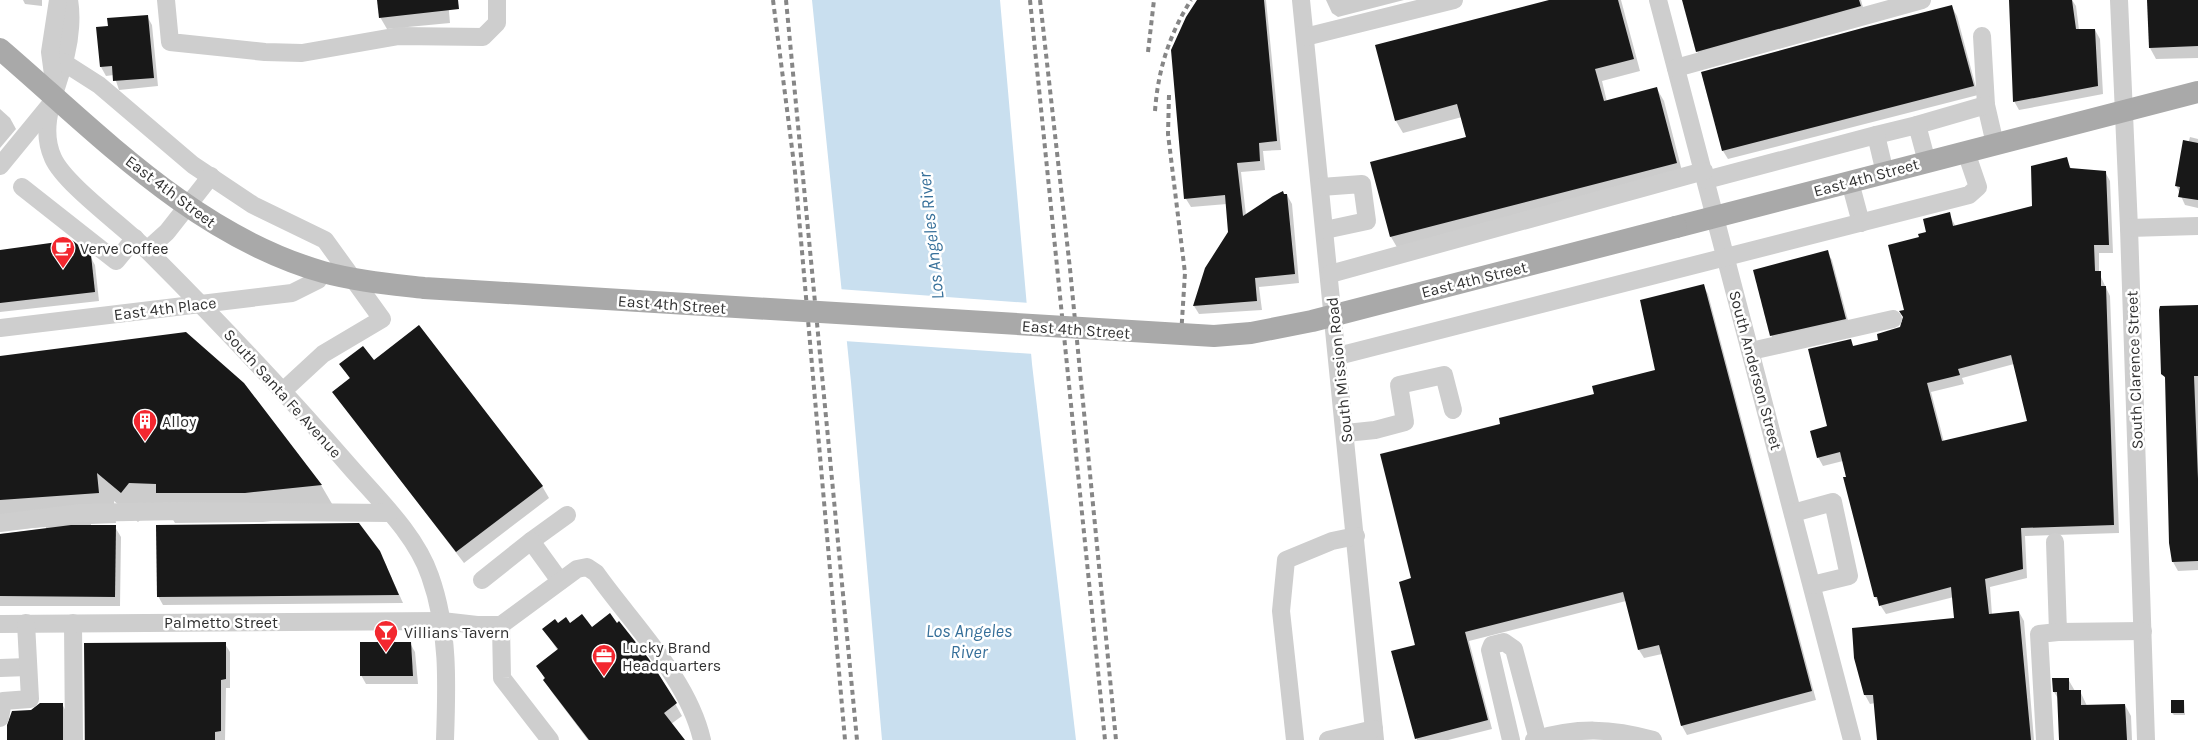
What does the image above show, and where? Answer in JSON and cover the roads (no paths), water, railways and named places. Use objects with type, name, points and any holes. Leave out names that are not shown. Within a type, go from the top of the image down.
[{"type":"main road","name":"East 4th Street","points":[[0,49],[160,187],[190,210],[246,242],[323,272],[363,281],[424,288],[1207,337],[1251,333],[1312,321],[2198,92]]},
{"type":"street","name":"South Santa Fe Avenue","points":[[58,0],[50,52],[52,96],[49,142],[53,159],[81,191],[141,244],[284,390],[389,513],[420,554],[430,574],[442,621],[446,660],[446,740]]},
{"type":"street","name":"South Santa Fe Avenue","points":[[52,96],[66,54],[69,0]]},
{"type":"street","points":[[166,0],[170,42],[265,52],[302,53],[399,36],[483,36],[497,23],[497,0]]},
{"type":"street","name":"South Mission Road","points":[[1302,0],[1375,735]]},
{"type":"street","points":[[1305,37],[1454,0]]},
{"type":"street","name":"South Anderson Street","points":[[1658,0],[1852,740]]},
{"type":"street","points":[[1676,68],[1922,0]]},
{"type":"street","name":"South Clarence Street","points":[[2119,0],[2129,228],[2146,740]]},
{"type":"street","points":[[1982,36],[1986,105],[1995,144]]},
{"type":"street","points":[[63,62],[99,84],[193,165],[253,205],[325,240],[382,319],[323,354],[284,390]]},
{"type":"street","points":[[0,166],[52,96]]},
{"type":"street","points":[[1330,274],[1705,175],[1917,125],[1986,105]]},
{"type":"street","points":[[1917,125],[1927,162]]},
{"type":"street","points":[[1876,135],[1885,172]]},
{"type":"street","points":[[1338,356],[1969,195],[1978,186],[1966,152]]},
{"type":"street","points":[[22,187],[116,261],[141,244],[167,232],[211,176]]},
{"type":"street","points":[[1850,182],[1860,223]]},
{"type":"street","points":[[1321,187],[1362,184],[1367,220],[1325,230]]},
{"type":"street","points":[[2129,228],[2198,226]]},
{"type":"street","name":"East 4th Place","points":[[0,328],[292,293],[318,280],[323,272]]},
{"type":"street","points":[[1751,351],[1893,319]]},
{"type":"street","points":[[1346,433],[1375,430],[1405,422],[1399,385],[1444,375],[1453,410]]},
{"type":"street","points":[[1793,514],[1833,502],[1849,576],[1812,585]]},
{"type":"street","points":[[0,524],[80,513],[180,511],[389,513]]},
{"type":"street","points":[[482,580],[567,515]]},
{"type":"street","points":[[1295,740],[1281,611],[1286,560],[1332,540],[1356,536]]},
{"type":"street","points":[[531,541],[560,581]]},
{"type":"street","points":[[2056,542],[2058,632]]},
{"type":"street","points":[[550,740],[502,678],[501,625],[582,567],[592,569],[596,573],[677,681],[697,719],[702,740]]},
{"type":"street","name":"Palmetto Street","points":[[0,624],[442,621],[477,625],[501,625]]},
{"type":"street","points":[[73,623],[74,740]]},
{"type":"street","points":[[0,718],[3,701],[30,699],[26,624]]},
{"type":"street","points":[[2044,740],[2039,634],[2142,631]]},
{"type":"street","points":[[1511,740],[1490,650],[1492,645],[1504,642],[1514,649],[1536,739],[1594,729],[1625,732],[1653,740]]},
{"type":"street","points":[[0,668],[28,667]]},
{"type":"street","points":[[1328,740],[1375,735]]},
{"type":"water","name":"Los Angeles River","points":[[812,0],[1000,0],[1032,364],[1076,740],[882,740],[851,382]]},
{"type":"railway","points":[[773,0],[795,172],[845,740]]},
{"type":"railway","points":[[786,0],[857,740]]},
{"type":"railway","points":[[1030,0],[1105,740]]},
{"type":"railway","points":[[1040,0],[1070,269],[1116,740]]},
{"type":"railway","points":[[1148,52],[1154,0]]},
{"type":"railway","points":[[1155,111],[1159,81],[1166,53],[1183,13],[1191,0]]},
{"type":"railway","points":[[1169,95],[1168,134],[1185,273],[1181,336]]},
{"type":"place","name":"Verve Coffee","points":[[63,269]]},
{"type":"place","name":"Alloy","points":[[145,442]]},
{"type":"place","name":"Villians Tavern","points":[[386,653]]},
{"type":"place","name":"Lucky Brand Headquarters","points":[[604,677]]}]
